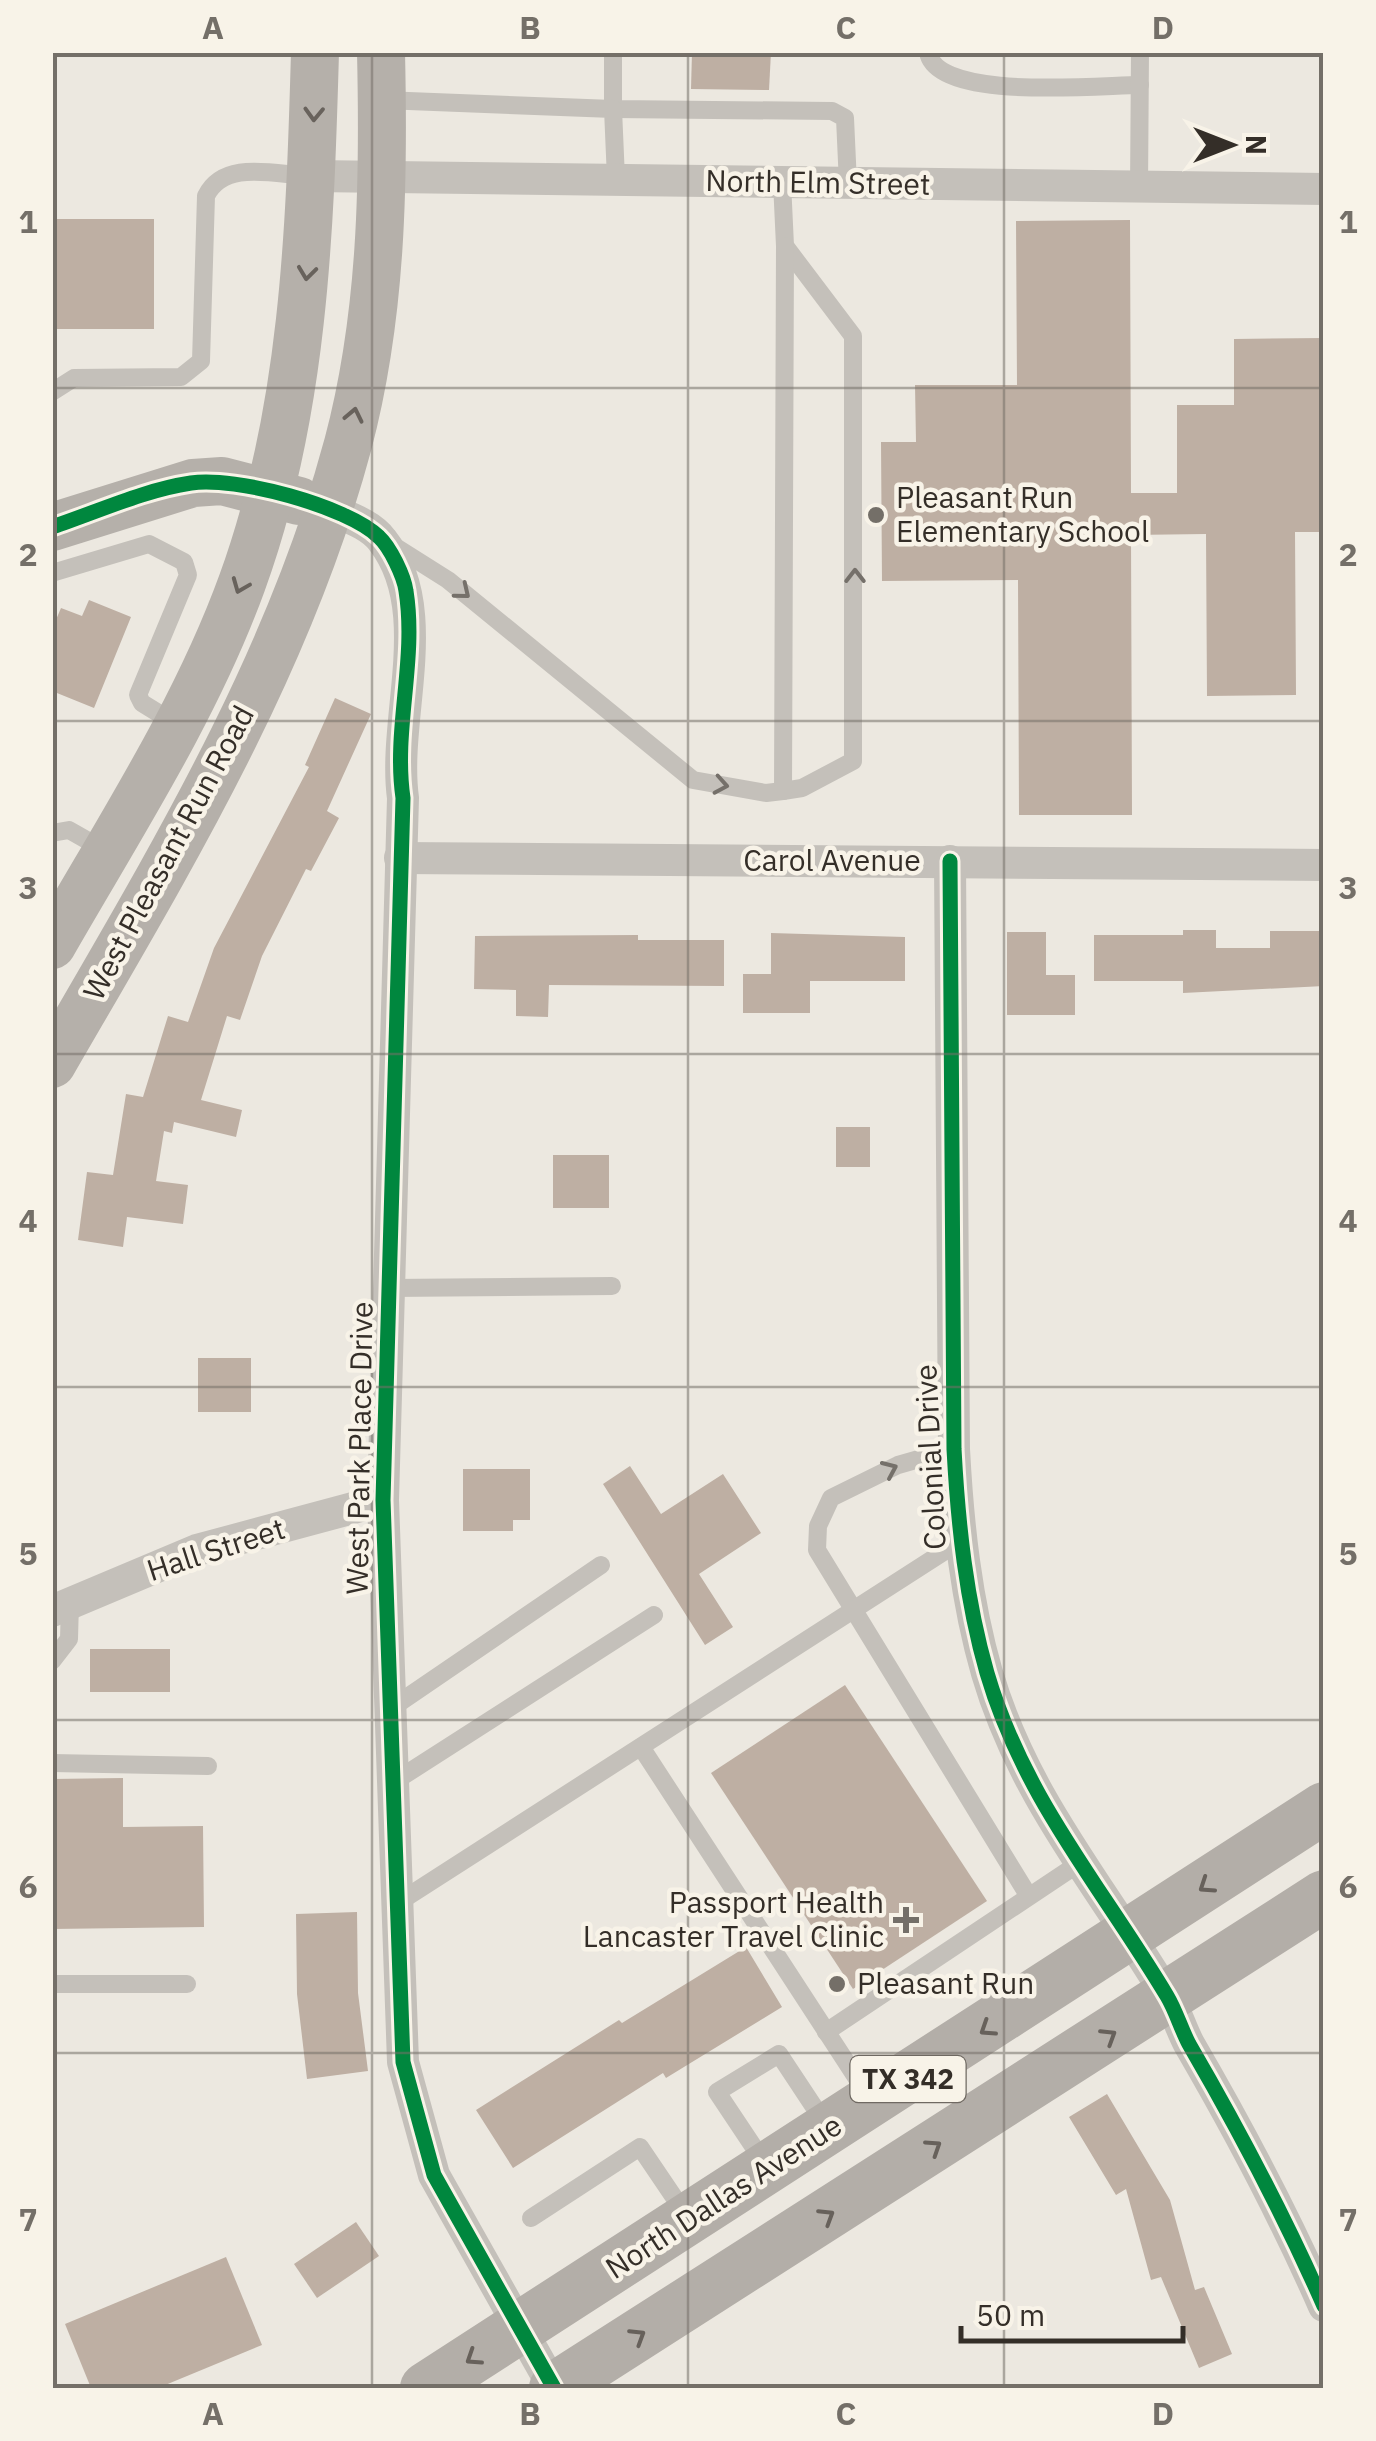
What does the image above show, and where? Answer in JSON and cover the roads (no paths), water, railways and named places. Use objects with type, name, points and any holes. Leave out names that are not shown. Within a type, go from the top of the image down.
[{"type":"main road","name":"West Pleasant Run Road","points":[[52,945],[177,725],[241,587],[269,493],[297,349],[309,257],[315,52]]},
{"type":"main road","name":"West Pleasant Run Road","points":[[52,1064],[212,786],[267,668],[329,509],[366,357],[384,176],[381,52]]},
{"type":"main road","points":[[52,528],[141,522],[166,488],[208,482],[329,509]]},
{"type":"main road","name":"North Dallas Avenue","points":[[426,2388],[1324,1808]]},
{"type":"main road","name":"TX 342","points":[[555,2388],[1324,1896]]},
{"type":"main road","points":[[851,2116],[871,2188]]},
{"type":"street","name":"North Elm Street","points":[[312,176],[1324,188]]},
{"type":"street","points":[[329,509],[360,522],[382,539]]},
{"type":"street","name":"West Park Place Drive","points":[[382,539],[406,587],[409,631],[399,769],[403,798],[382,1500],[403,2062],[434,2175],[555,2388]]},
{"type":"street","name":"Carol Avenue","points":[[400,858],[1324,865]]},
{"type":"street","name":"Colonial Drive","points":[[950,861],[954,1449],[960,1542],[987,1673],[1020,1760],[1078,1864],[1168,1998],[1187,2040],[1246,2139],[1324,2306]]},
{"type":"street","name":"Hall Street","points":[[61,1606],[197,1550],[382,1500]]},
{"type":"lane","points":[[613,52],[616,179]]},
{"type":"lane","points":[[928,52],[930,61],[947,76],[976,85],[1140,85]]},
{"type":"lane","points":[[1138,188],[1140,52]]},
{"type":"lane","points":[[382,100],[832,111],[845,118],[848,130],[848,184]]},
{"type":"lane","points":[[52,392],[74,378],[181,377],[192,372],[202,361],[206,196],[215,178],[230,172],[312,176]]},
{"type":"lane","points":[[782,182],[783,791]]},
{"type":"lane","points":[[382,539],[448,580],[693,780],[766,793],[783,791],[802,788],[853,761],[853,336],[785,246]]},
{"type":"lane","points":[[52,573],[141,522],[184,562],[188,575],[138,695],[142,704],[177,725]]},
{"type":"lane","points":[[52,834],[69,830],[106,850]]},
{"type":"lane","points":[[389,1288],[612,1286]]},
{"type":"lane","points":[[954,1449],[898,1464],[830,1498],[818,1526],[817,1550],[1028,1895]]},
{"type":"lane","points":[[396,1904],[960,1542]]},
{"type":"lane","points":[[390,1709],[601,1564]]},
{"type":"lane","points":[[52,1661],[69,1639],[61,1606]]},
{"type":"lane","points":[[392,1784],[654,1615]]},
{"type":"lane","points":[[640,1747],[826,2032],[851,2116]]},
{"type":"lane","points":[[52,1763],[208,1766]]},
{"type":"lane","points":[[826,2032],[1078,1864]]},
{"type":"lane","points":[[52,1984],[187,1984]]},
{"type":"lane","points":[[768,2168],[717,2092],[779,2054],[851,2116]]},
{"type":"lane","points":[[531,2218],[640,2148],[689,2219]]},
{"type":"place","name":"Pleasant Run Elementary School","points":[[876,515]]},
{"type":"place","name":"Passport Health Lancaster Travel Clinic","points":[[906,1920]]},
{"type":"place","name":"Pleasant Run","points":[[837,1984]]}]
